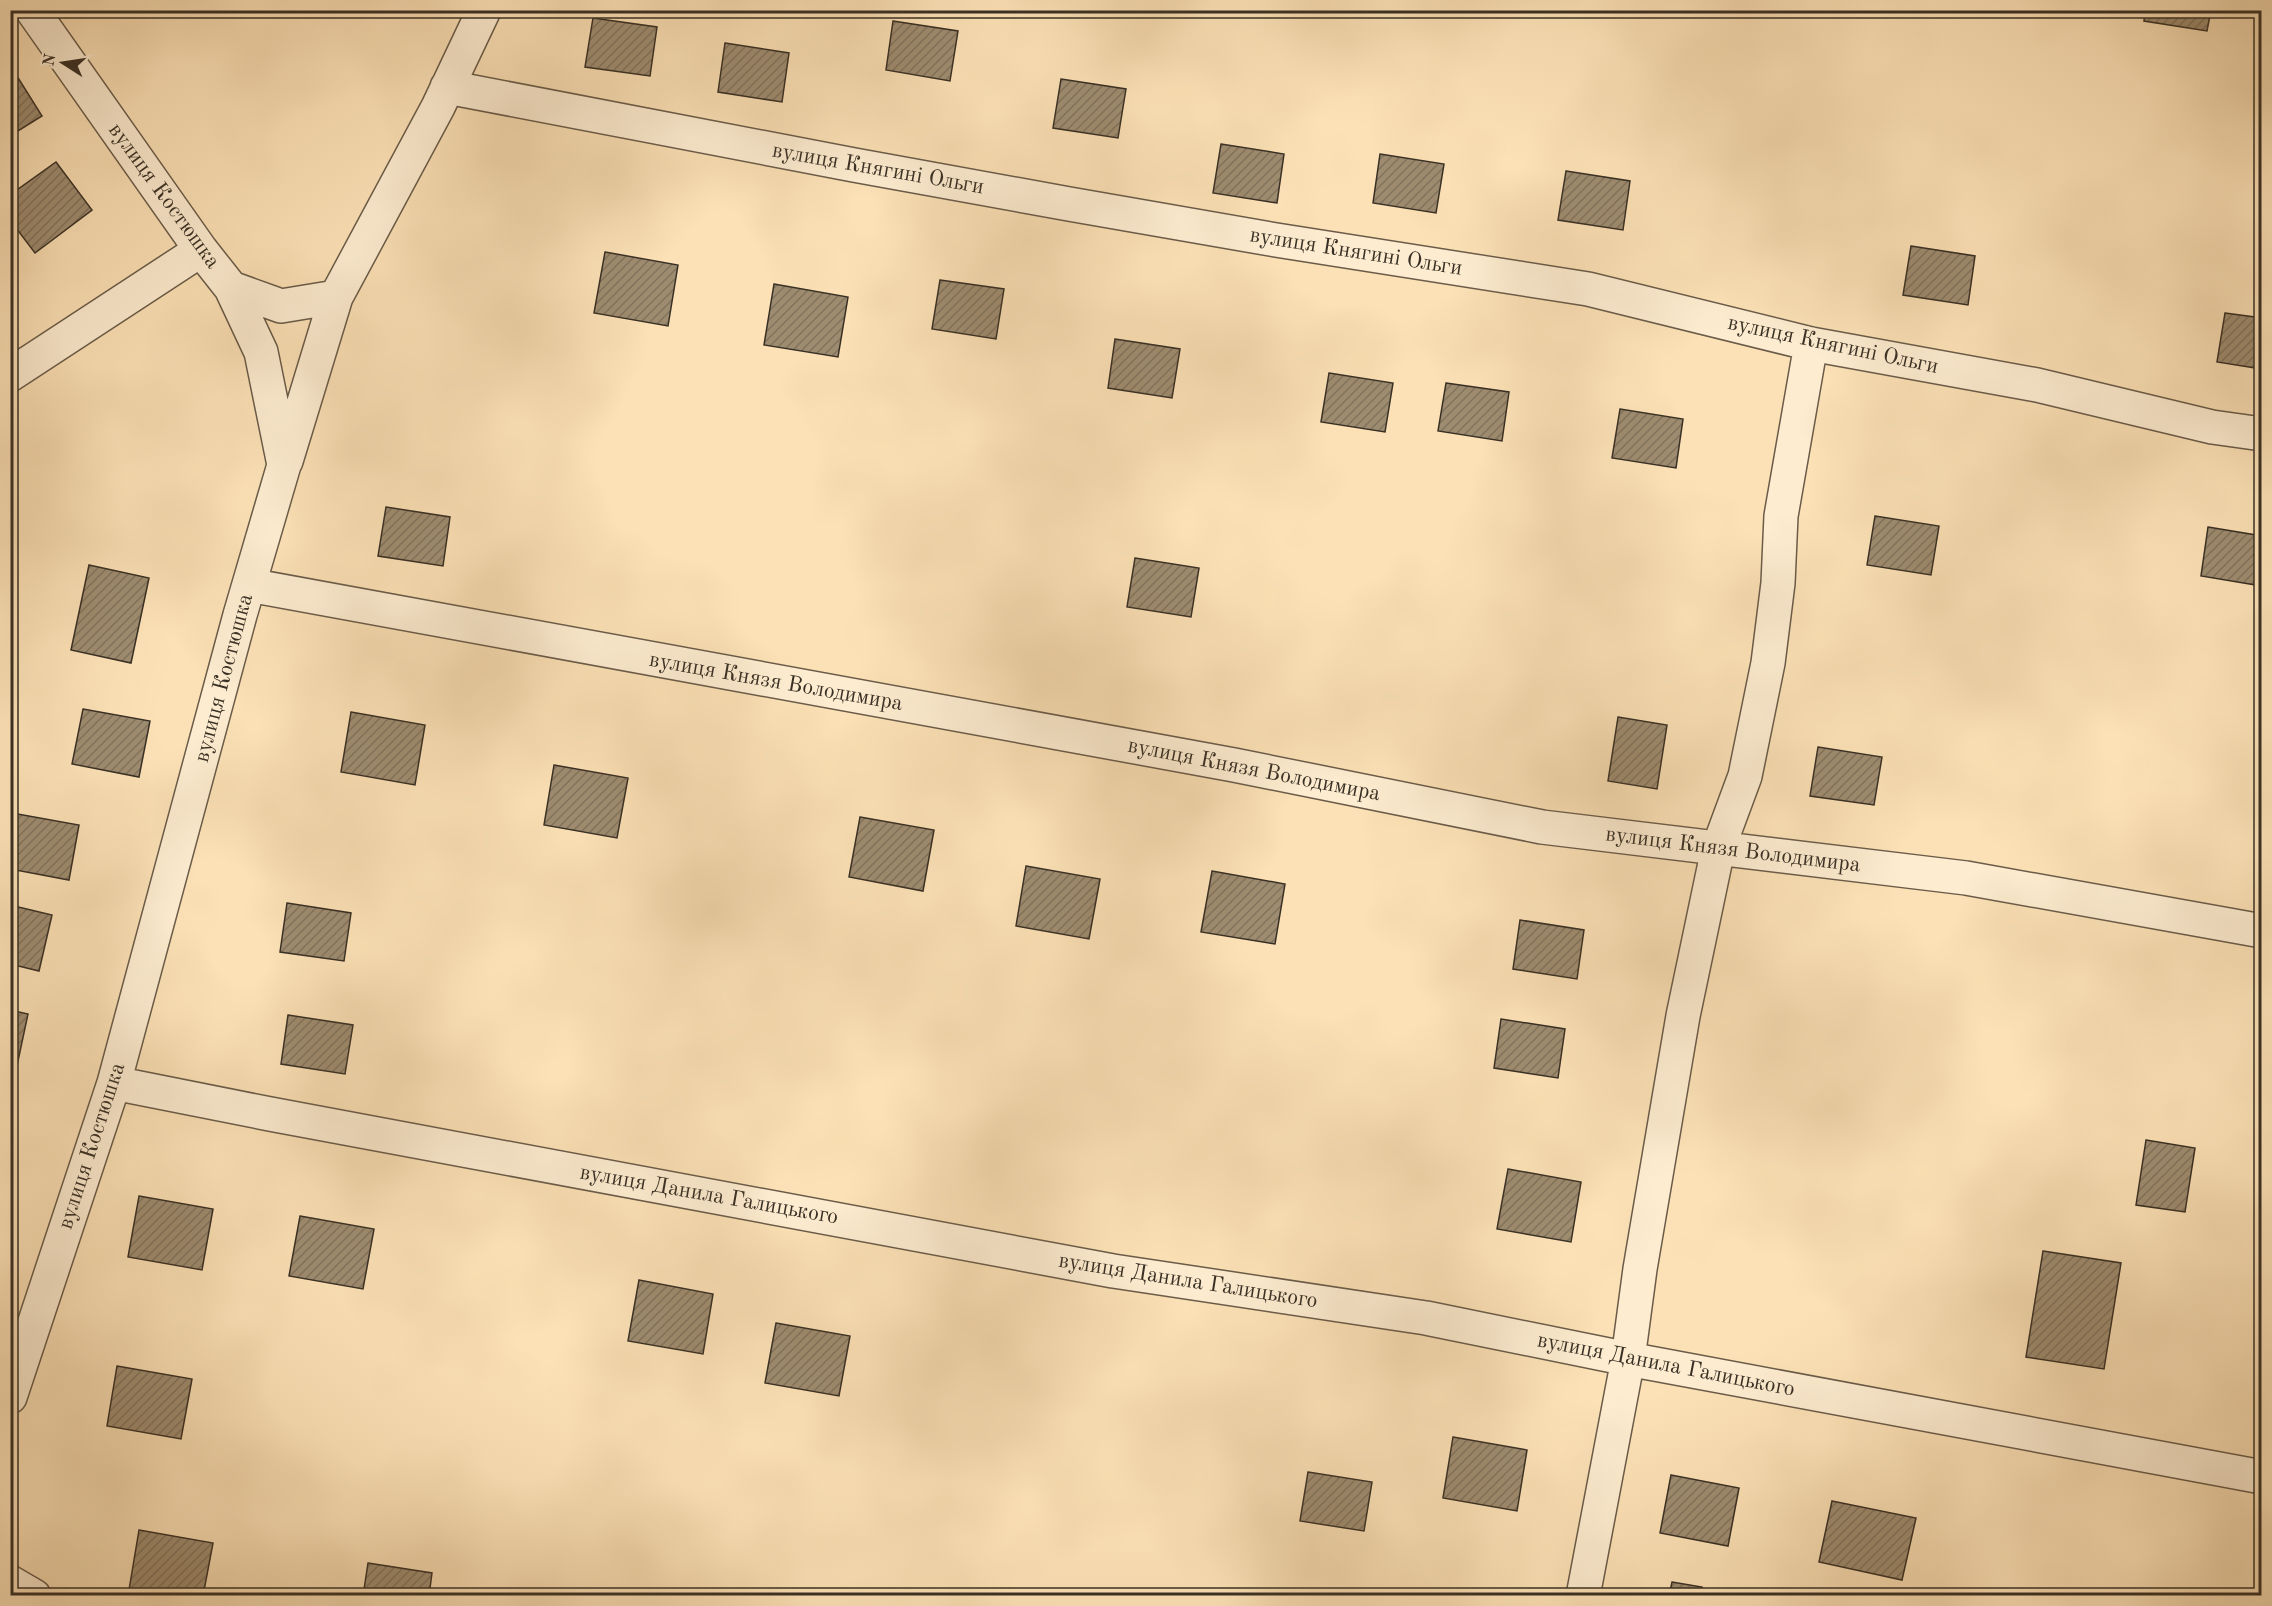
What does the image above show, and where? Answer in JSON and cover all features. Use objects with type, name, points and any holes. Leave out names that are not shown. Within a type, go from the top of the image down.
[{"type":"street","name":"вулиця Костюшка","points":[[10,1396],[114,1083],[249,585],[284,465],[261,352],[231,288],[201,250],[32,10]]},
{"type":"street","points":[[284,465],[336,297],[447,87],[484,10]]},
{"type":"street","name":"вулиця Княгині Ольги","points":[[447,87],[1069,204],[1276,240],[1588,289],[1811,344],[2037,385],[2212,427],[2262,434]]},
{"type":"street","points":[[10,375],[201,250]]},
{"type":"street","points":[[231,288],[281,306],[336,297]]},
{"type":"street","points":[[1583,1596],[1628,1359],[1640,1269],[1683,1016],[1718,849],[1745,776],[1768,663],[1778,583],[1781,516],[1811,344]]},
{"type":"street","name":"вулиця Князя Володимира","points":[[249,585],[1234,765],[1542,827],[1966,878],[2262,931]]},
{"type":"street","name":"вулиця Данила Галицького","points":[[114,1083],[1113,1270],[1426,1318],[1628,1359],[2262,1477]]},
{"type":"street","points":[[10,1582],[34,1596]]},
{"type":"building","points":[[2145,10],[2211,10],[2207,31],[2144,21]]},
{"type":"building","points":[[593,18],[657,27],[650,76],[585,67]]},
{"type":"building","points":[[893,21],[958,31],[950,81],[886,70]]},
{"type":"building","points":[[725,43],[789,53],[782,102],[718,92]]},
{"type":"building","points":[[10,65],[42,116],[10,136]]},
{"type":"building","points":[[1061,79],[1126,89],[1118,138],[1053,128]]},
{"type":"building","points":[[1221,144],[1284,154],[1277,203],[1213,193]]},
{"type":"building","points":[[1380,154],[1444,164],[1436,213],[1373,203]]},
{"type":"building","points":[[56,162],[92,210],[35,253],[10,220],[10,195]]},
{"type":"building","points":[[1566,171],[1630,181],[1623,230],[1558,220]]},
{"type":"building","points":[[1911,246],[1975,256],[1968,305],[1903,295]]},
{"type":"building","points":[[605,252],[678,265],[668,326],[594,313]]},
{"type":"building","points":[[940,280],[1004,289],[996,339],[932,329]]},
{"type":"building","points":[[774,284],[848,297],[838,357],[764,345]]},
{"type":"building","points":[[2225,313],[2262,318],[2262,369],[2217,362]]},
{"type":"building","points":[[1115,339],[1180,349],[1172,398],[1108,388]]},
{"type":"building","points":[[1329,373],[1393,383],[1385,432],[1321,422]]},
{"type":"building","points":[[1446,383],[1509,392],[1502,441],[1438,431]]},
{"type":"building","points":[[1620,409],[1683,419],[1676,468],[1612,458]]},
{"type":"building","points":[[386,507],[450,517],[443,566],[378,556]]},
{"type":"building","points":[[1875,516],[1939,526],[1931,575],[1867,565]]},
{"type":"building","points":[[2208,527],[2262,536],[2262,586],[2201,576]]},
{"type":"building","points":[[1135,558],[1199,568],[1191,617],[1127,607]]},
{"type":"building","points":[[89,565],[149,578],[131,663],[71,650]]},
{"type":"building","points":[[83,709],[150,721],[139,777],[72,764]]},
{"type":"building","points":[[351,712],[425,725],[415,785],[341,772]]},
{"type":"building","points":[[1618,717],[1667,725],[1657,789],[1608,781]]},
{"type":"building","points":[[1818,747],[1882,757],[1874,805],[1810,796]]},
{"type":"building","points":[[554,765],[628,778],[617,838],[544,825]]},
{"type":"building","points":[[12,813],[79,825],[69,880],[10,869]]},
{"type":"building","points":[[860,817],[934,830],[923,891],[849,877]]},
{"type":"building","points":[[1026,866],[1100,879],[1089,939],[1016,926]]},
{"type":"building","points":[[1212,871],[1285,884],[1275,944],[1201,932]]},
{"type":"building","points":[[287,903],[351,913],[344,961],[280,952]]},
{"type":"building","points":[[10,905],[52,915],[39,971],[10,964]]},
{"type":"building","points":[[1520,920],[1584,930],[1577,979],[1513,969]]},
{"type":"building","points":[[10,1010],[28,1014],[15,1075],[10,1074]]},
{"type":"building","points":[[288,1015],[353,1025],[345,1074],[281,1064]]},
{"type":"building","points":[[1501,1019],[1565,1029],[1558,1078],[1494,1068]]},
{"type":"building","points":[[2146,1140],[2195,1148],[2185,1212],[2136,1205]]},
{"type":"building","points":[[1508,1169],[1581,1182],[1571,1242],[1497,1229]]},
{"type":"building","points":[[139,1196],[213,1209],[202,1270],[128,1257]]},
{"type":"building","points":[[300,1216],[374,1229],[363,1289],[289,1276]]},
{"type":"building","points":[[2043,1251],[2121,1263],[2104,1369],[2026,1357]]},
{"type":"building","points":[[639,1280],[713,1294],[703,1354],[628,1341]]},
{"type":"building","points":[[776,1323],[850,1336],[839,1396],[765,1383]]},
{"type":"building","points":[[117,1366],[192,1379],[181,1439],[107,1426]]},
{"type":"building","points":[[1453,1437],[1527,1450],[1517,1511],[1443,1498]]},
{"type":"building","points":[[1308,1472],[1372,1482],[1364,1531],[1300,1521]]},
{"type":"building","points":[[1671,1475],[1739,1488],[1728,1546],[1660,1533]]},
{"type":"building","points":[[1832,1501],[1916,1518],[1902,1580],[1819,1562]]},
{"type":"building","points":[[139,1530],[213,1543],[203,1596],[158,1596],[129,1590]]},
{"type":"building","points":[[368,1563],[432,1573],[429,1596],[363,1596]]},
{"type":"building","points":[[1672,1582],[1702,1587],[1700,1596],[1669,1596]]},
{"type":"building","points":[[1643,1592],[1664,1596],[1643,1596]]}]
